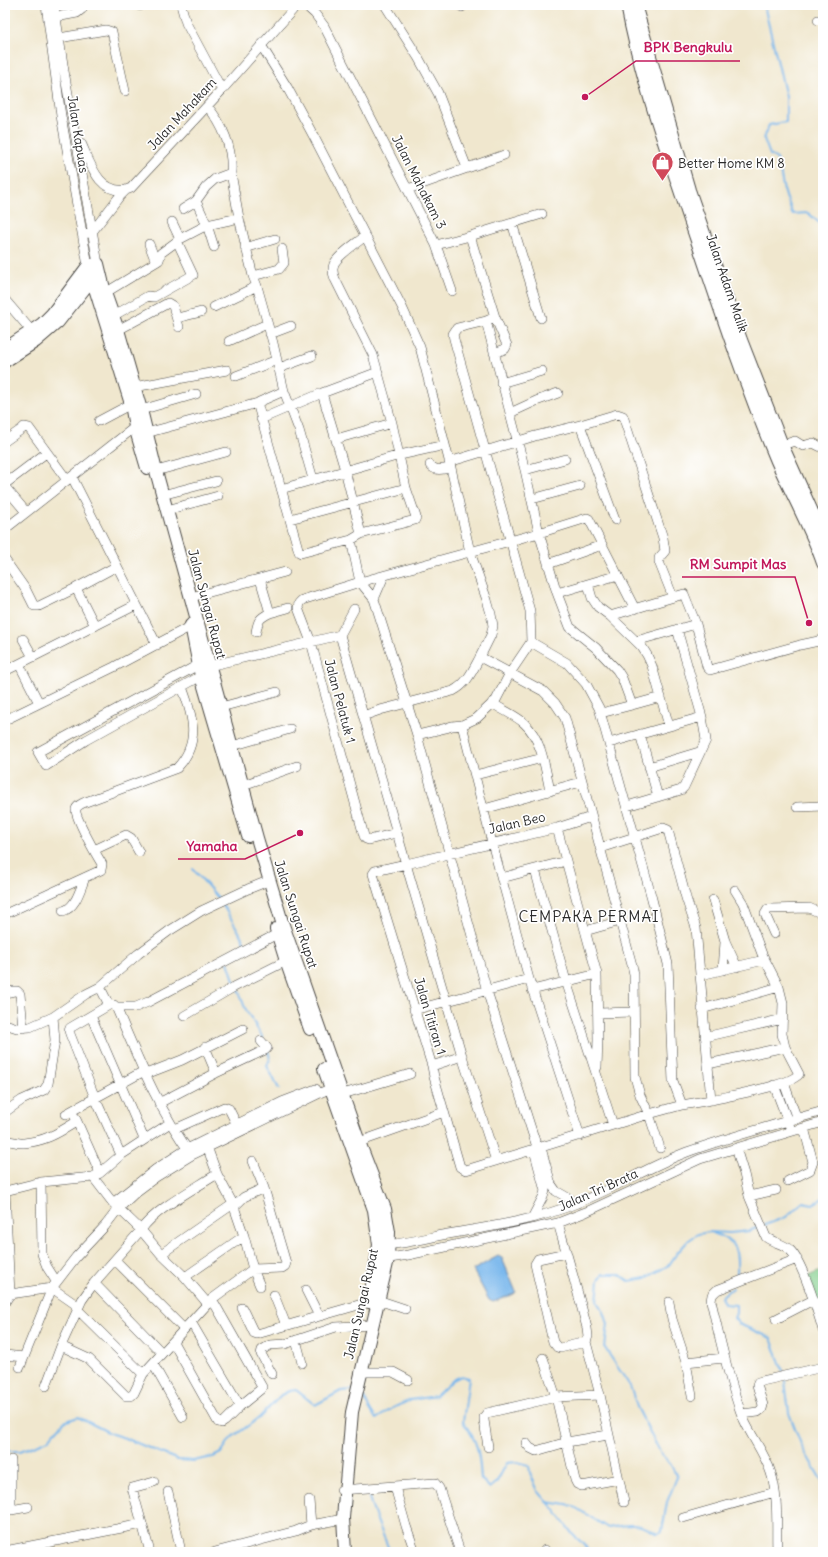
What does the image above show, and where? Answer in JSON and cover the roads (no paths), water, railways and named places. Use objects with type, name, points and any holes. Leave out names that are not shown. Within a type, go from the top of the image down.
[{"type":"main road","name":"Jalan Adam Malik","points":[[627,5],[634,43],[689,190],[738,333],[820,537],[823,563]]},
{"type":"main road","name":"Jalan Adam Malik","points":[[635,5],[661,114],[740,365],[777,461],[820,537]]},
{"type":"main road","name":"Jalan Sungai Rupat","points":[[93,265],[142,428],[178,565],[191,597],[203,669],[221,707],[287,936],[336,1086],[384,1245]]},
{"type":"main road","points":[[5,361],[35,335],[42,324],[59,307],[93,265]]},
{"type":"main road","name":"Jalan Sungai Rupat","points":[[97,278],[105,293],[118,330],[134,387],[136,407]]},
{"type":"main road","points":[[5,349],[58,322],[97,278]]},
{"type":"main road","name":"Jalan Sungai Rupat","points":[[142,428],[167,510],[191,626],[286,961],[385,1209],[384,1245],[375,1301],[368,1325],[351,1411],[337,1552]]},
{"type":"main road","name":"Jalan Sungai Rupat","points":[[341,1519],[345,1552]]},
{"type":"street","name":"Jalan Kapuas","points":[[46,5],[60,72],[75,131],[93,265]]},
{"type":"street","name":"Jalan Kapuas","points":[[54,5],[59,38],[61,116],[88,233]]},
{"type":"street","points":[[180,5],[186,23],[222,90]]},
{"type":"street","name":"Jalan Mahakam","points":[[88,233],[107,219],[128,194],[128,189],[222,90],[297,5]]},
{"type":"street","name":"Jalan Mahakam 3","points":[[305,5],[315,14],[324,26],[436,245],[542,214]]},
{"type":"street","points":[[385,5],[418,57],[438,93],[467,168]]},
{"type":"street","points":[[56,16],[77,13],[82,9]]},
{"type":"street","points":[[59,38],[106,30],[112,32],[125,91]]},
{"type":"street","points":[[261,45],[287,87],[309,128],[364,237],[402,307],[420,347],[470,552],[487,600],[493,626],[491,635],[480,657],[466,681],[460,688],[363,716]]},
{"type":"street","points":[[207,106],[214,114],[228,143],[232,162],[231,173],[245,248],[257,286],[284,391],[299,430],[313,479]]},
{"type":"street","points":[[75,131],[96,176],[108,188],[114,190],[128,189]]},
{"type":"street","points":[[408,189],[504,155]]},
{"type":"street","points":[[183,210],[196,201],[206,187],[218,178],[231,173]]},
{"type":"street","points":[[196,201],[214,247]]},
{"type":"street","points":[[105,293],[159,260],[161,253],[178,240],[207,226],[239,218]]},
{"type":"street","points":[[113,316],[148,296],[154,297],[193,275],[172,222]]},
{"type":"street","points":[[512,223],[541,318]]},
{"type":"street","points":[[470,236],[495,317],[507,345],[505,349],[494,353]]},
{"type":"street","points":[[258,403],[261,419],[298,551],[301,553],[351,540],[361,534],[415,520],[416,517],[406,488],[400,455],[373,355],[335,279],[333,272],[333,266],[337,260],[364,237]]},
{"type":"street","points":[[245,248],[275,239]]},
{"type":"street","points":[[149,244],[156,262]]},
{"type":"street","points":[[436,245],[452,290]]},
{"type":"street","points":[[253,276],[279,269],[284,263],[282,249]]},
{"type":"street","points":[[214,307],[257,286]]},
{"type":"street","points":[[5,300],[35,335]]},
{"type":"street","points":[[118,330],[168,303],[173,306],[178,322],[200,312]]},
{"type":"street","points":[[417,734],[462,725],[477,718],[496,700],[510,673],[531,642],[530,611],[453,334],[457,328],[486,321],[495,317]]},
{"type":"street","points":[[486,321],[525,470],[539,533],[557,593],[570,627],[596,648],[617,670],[622,678],[632,705]]},
{"type":"street","points":[[229,341],[267,324]]},
{"type":"street","points":[[270,334],[291,326]]},
{"type":"street","points":[[236,376],[312,356]]},
{"type":"street","points":[[134,387],[227,370]]},
{"type":"street","points":[[502,384],[542,371]]},
{"type":"street","points":[[261,419],[322,393],[378,372]]},
{"type":"street","points":[[5,529],[69,478],[142,428],[258,403],[284,391]]},
{"type":"street","points":[[322,393],[345,470],[352,503],[361,534]]},
{"type":"street","points":[[510,413],[558,393]]},
{"type":"street","points":[[99,421],[136,407],[196,394]]},
{"type":"street","points":[[430,465],[435,470],[438,470],[486,450],[617,414],[623,416],[663,538],[665,551],[659,558],[659,562],[674,597]]},
{"type":"street","points":[[336,439],[392,423]]},
{"type":"street","points":[[580,425],[615,520]]},
{"type":"street","points":[[5,441],[27,427],[46,452],[69,478],[117,566],[157,645]]},
{"type":"street","points":[[782,445],[795,442],[803,446],[813,443],[823,448]]},
{"type":"street","points":[[281,489],[400,455],[445,445]]},
{"type":"street","points":[[5,484],[46,452]]},
{"type":"street","points":[[156,471],[226,452]]},
{"type":"street","points":[[525,470],[565,459]]},
{"type":"street","points":[[162,495],[216,481]]},
{"type":"street","points":[[532,499],[580,486]]},
{"type":"street","points":[[5,488],[26,512]]},
{"type":"street","points":[[290,519],[406,488]]},
{"type":"street","points":[[167,510],[218,496]]},
{"type":"street","points":[[360,582],[510,542],[587,518],[589,519],[635,609]]},
{"type":"street","points":[[351,540],[360,582],[374,599],[417,734],[487,991],[537,1148],[551,1184],[556,1191],[576,1204]]},
{"type":"street","points":[[548,564],[602,544]]},
{"type":"street","points":[[5,560],[26,590],[34,606],[39,606],[117,566]]},
{"type":"street","points":[[191,597],[285,572]]},
{"type":"street","points":[[557,593],[618,575]]},
{"type":"street","points":[[374,599],[384,576]]},
{"type":"street","points":[[260,579],[270,613]]},
{"type":"street","name":"Jalan Pelatuk 1","points":[[360,582],[302,600],[299,603],[298,608],[311,642],[364,836],[369,840],[396,833]]},
{"type":"street","points":[[588,584],[592,598],[598,607],[610,616],[636,641],[647,655],[652,666],[670,726]]},
{"type":"street","points":[[76,588],[95,626]]},
{"type":"street","points":[[610,616],[682,594],[685,595],[696,624],[707,667],[710,670],[823,640]]},
{"type":"street","points":[[5,671],[136,605]]},
{"type":"street","points":[[256,632],[259,620],[270,613],[288,608]]},
{"type":"street","points":[[354,610],[340,635],[396,833],[462,1056],[496,1160],[580,1136],[649,1114],[682,1105],[711,1100],[784,1083],[797,1077],[799,1074],[785,1047],[782,1034],[783,1003],[779,987],[764,960],[743,903],[735,890]]},
{"type":"street","points":[[636,641],[696,624]]},
{"type":"street","points":[[5,720],[157,645],[191,626]]},
{"type":"street","points":[[627,806],[681,790],[684,787],[699,752],[706,740],[702,717],[677,629]]},
{"type":"street","points":[[203,669],[182,687],[86,740],[46,766],[38,752],[78,729],[203,669],[340,635]]},
{"type":"street","points":[[23,639],[33,657]]},
{"type":"street","points":[[531,642],[567,663],[586,684],[600,713],[627,806],[668,964],[672,1074],[682,1105]]},
{"type":"street","points":[[480,657],[543,691],[555,703],[565,718],[634,974],[635,1077],[640,1095],[649,1114],[660,1148]]},
{"type":"street","points":[[19,664],[39,703]]},
{"type":"street","points":[[5,914],[98,872],[102,868],[76,814],[76,809],[78,806],[177,768],[185,760],[191,748],[193,732],[192,715],[182,687]]},
{"type":"street","points":[[221,707],[277,692]]},
{"type":"street","points":[[600,713],[661,697]]},
{"type":"street","points":[[492,703],[523,722],[533,733],[543,758],[550,791]]},
{"type":"street","points":[[609,743],[702,717]]},
{"type":"street","points":[[462,725],[532,990],[580,1136]]},
{"type":"street","points":[[78,729],[86,740]]},
{"type":"street","points":[[232,746],[290,729]]},
{"type":"street","points":[[640,734],[658,797]]},
{"type":"street","points":[[649,767],[699,752]]},
{"type":"street","points":[[475,775],[543,758]]},
{"type":"street","points":[[242,784],[297,766]]},
{"type":"street","points":[[484,809],[582,782]]},
{"type":"street","points":[[797,807],[823,806]]},
{"type":"street","name":"Jalan Beo","points":[[372,874],[375,871],[557,828],[591,816]]},
{"type":"street","points":[[557,828],[597,974],[598,1013],[596,1072]]},
{"type":"street","points":[[600,848],[663,828],[668,830],[686,898],[696,928],[711,1100]]},
{"type":"street","points":[[94,850],[126,835],[131,838],[139,852]]},
{"type":"street","points":[[502,878],[566,861]]},
{"type":"street","points":[[535,870],[566,981],[613,1125]]},
{"type":"street","name":"Jalan Titiran 1","points":[[372,874],[432,1066],[460,1167],[466,1170],[496,1160]]},
{"type":"street","points":[[63,911],[71,908],[74,904],[85,878]]},
{"type":"street","points":[[5,1024],[30,1028],[53,1017],[86,994],[100,987],[155,940],[201,911],[263,883]]},
{"type":"street","points":[[713,900],[725,940],[737,967]]},
{"type":"street","points":[[774,934],[765,914],[768,909],[809,908],[823,914]]},
{"type":"street","points":[[585,931],[620,921]]},
{"type":"street","points":[[121,1155],[95,1098],[69,1031],[70,1028],[112,1006],[136,1007],[148,1002],[278,934]]},
{"type":"street","points":[[723,970],[725,940]]},
{"type":"street","points":[[701,975],[764,960]]},
{"type":"street","points":[[184,1016],[234,987],[286,961]]},
{"type":"street","points":[[532,990],[597,974]]},
{"type":"street","points":[[414,1010],[529,979]]},
{"type":"street","points":[[100,987],[112,1006],[172,1126],[190,1152]]},
{"type":"street","points":[[702,1009],[779,987]]},
{"type":"street","points":[[5,993],[17,991],[20,994],[23,1028]]},
{"type":"street","points":[[598,1013],[634,1012]]},
{"type":"street","points":[[91,1016],[144,1139]]},
{"type":"street","points":[[5,1112],[22,1100],[44,1090],[48,1084],[55,1040],[53,1017]]},
{"type":"street","points":[[705,1037],[782,1019]]},
{"type":"street","points":[[173,1342],[218,1422],[222,1423],[225,1421],[240,1406],[261,1389],[262,1387],[210,1302],[161,1254],[141,1230],[115,1206],[97,1175],[76,1122],[70,1112],[120,1085],[145,1073],[182,1060],[243,1028]]},
{"type":"street","points":[[159,1102],[265,1050],[267,1048],[261,1041]]},
{"type":"street","points":[[205,1047],[216,1073]]},
{"type":"street","points":[[708,1064],[785,1047]]},
{"type":"street","points":[[432,1066],[462,1056]]},
{"type":"street","points":[[20,1367],[54,1285],[76,1257],[105,1226],[115,1206],[190,1152],[238,1128],[336,1086],[410,1074]]},
{"type":"street","points":[[784,1083],[792,1120],[791,1131]]},
{"type":"street","points":[[774,1085],[792,1120]]},
{"type":"street","points":[[54,1285],[8,1298],[5,1191],[41,1182],[97,1175],[121,1155],[144,1139],[172,1126],[224,1107],[229,1109],[238,1128]]},
{"type":"street","name":"Jalan Tri Brata","points":[[384,1245],[532,1218],[576,1204],[686,1153],[737,1135],[823,1111]]},
{"type":"street","points":[[359,1142],[444,1112]]},
{"type":"street","points":[[5,1142],[22,1143],[40,1140],[54,1136],[76,1122]]},
{"type":"street","name":"Jalan Tri Brata","points":[[382,1259],[558,1223],[586,1212],[700,1159],[823,1122]]},
{"type":"street","points":[[788,1181],[810,1170],[813,1162],[804,1128]]},
{"type":"street","points":[[206,1144],[217,1174],[233,1204],[253,1269],[260,1286]]},
{"type":"street","points":[[532,1218],[545,1191],[537,1148]]},
{"type":"street","points":[[736,1148],[750,1196],[766,1238],[786,1246],[797,1259],[823,1330]]},
{"type":"street","points":[[61,1346],[89,1359],[128,1396],[134,1393],[143,1374],[210,1302],[253,1269],[282,1268],[286,1264],[264,1188],[252,1161]]},
{"type":"street","points":[[46,1386],[77,1309],[94,1283],[141,1230],[146,1222],[217,1174]]},
{"type":"street","points":[[41,1182],[42,1254],[54,1285],[75,1304],[77,1309],[143,1374]]},
{"type":"street","points":[[618,1185],[622,1194]]},
{"type":"street","points":[[161,1254],[233,1204],[237,1204],[244,1197],[264,1188]]},
{"type":"street","points":[[750,1196],[776,1190]]},
{"type":"street","points":[[558,1223],[587,1328],[588,1336],[586,1342],[600,1395],[624,1502]]},
{"type":"street","points":[[484,1227],[486,1237]]},
{"type":"street","points":[[185,1277],[244,1236]]},
{"type":"street","points":[[566,1253],[536,1260],[536,1271],[553,1342],[560,1348],[586,1342]]},
{"type":"street","points":[[777,1552],[775,1492],[771,1473],[762,1450],[742,1414],[724,1358],[711,1301],[713,1292],[717,1290],[797,1259]]},
{"type":"street","points":[[115,1260],[184,1329]]},
{"type":"street","points":[[94,1283],[162,1353]]},
{"type":"street","points":[[306,1290],[319,1316]]},
{"type":"street","points":[[274,1295],[286,1325]]},
{"type":"street","points":[[776,1319],[813,1300]]},
{"type":"street","points":[[242,1308],[254,1333],[261,1333],[375,1301],[406,1309]]},
{"type":"street","points":[[669,1302],[672,1319],[686,1362],[692,1396]]},
{"type":"street","points":[[191,1322],[240,1406]]},
{"type":"street","points":[[272,1374],[261,1354],[262,1350],[270,1345],[285,1344],[336,1327],[368,1325]]},
{"type":"street","points":[[296,1340],[302,1363]]},
{"type":"street","points":[[5,1355],[24,1357]]},
{"type":"street","points":[[543,1358],[556,1397],[577,1484],[582,1486],[619,1479]]},
{"type":"street","points":[[686,1362],[724,1358]]},
{"type":"street","points":[[153,1364],[183,1417]]},
{"type":"street","points":[[742,1414],[758,1412],[762,1409],[763,1405],[757,1385],[758,1382],[823,1366]]},
{"type":"street","points":[[358,1376],[392,1372],[408,1380]]},
{"type":"street","points":[[488,1447],[484,1420],[487,1412],[556,1397],[600,1395]]},
{"type":"street","points":[[526,1443],[530,1448],[536,1451],[567,1442],[608,1435]]},
{"type":"street","points":[[11,1460],[8,1509],[28,1507]]},
{"type":"street","points":[[150,1552],[132,1488],[154,1482]]},
{"type":"street","points":[[343,1490],[432,1483],[437,1485],[460,1552]]},
{"type":"street","points":[[395,1487],[406,1526],[416,1552]]},
{"type":"street","points":[[168,1492],[181,1552]]},
{"type":"street","points":[[683,1518],[775,1492]]},
{"type":"street","points":[[309,1500],[311,1525]]},
{"type":"street","points":[[215,1552],[249,1547],[311,1525],[341,1519]]},
{"type":"street","points":[[5,1551],[142,1524]]},
{"type":"water","points":[[498,1256],[502,1258],[516,1292],[493,1302],[489,1300],[473,1270]]},
{"type":"waterway","points":[[764,5],[786,97],[786,122],[769,125],[764,139],[770,155],[777,159],[792,214],[808,213],[823,226]]},
{"type":"waterway","points":[[193,869],[220,900]]},
{"type":"waterway","points":[[222,904],[245,944],[236,951]]},
{"type":"waterway","points":[[228,962],[235,983]]},
{"type":"waterway","points":[[238,989],[245,1008],[263,1038]]},
{"type":"waterway","points":[[268,1051],[270,1059],[267,1066],[279,1089]]},
{"type":"waterway","points":[[765,1225],[786,1217],[803,1202],[813,1204],[823,1198]]},
{"type":"waterway","points":[[547,1502],[573,1506],[608,1528],[634,1525],[645,1527],[657,1534],[662,1531],[667,1502],[677,1477],[671,1465],[661,1454],[637,1407],[630,1386],[605,1348],[608,1324],[604,1312],[597,1302],[599,1280],[603,1274],[619,1274],[629,1281],[646,1278],[669,1265],[677,1253],[689,1240],[698,1234],[710,1232],[730,1233],[749,1231],[759,1227]]},
{"type":"waterway","points":[[713,1233],[729,1241],[736,1250],[737,1279]]},
{"type":"waterway","points":[[732,1288],[721,1297],[724,1304],[736,1305],[736,1313],[734,1318],[739,1324],[771,1338],[783,1371]]},
{"type":"waterway","points":[[362,1393],[376,1419],[393,1408],[410,1400],[436,1396],[453,1380],[461,1376],[469,1378],[463,1422],[475,1442],[480,1462],[481,1479],[490,1488],[496,1483],[507,1463],[517,1462],[529,1465],[530,1473],[538,1491],[554,1509],[574,1536],[585,1545],[588,1552]]},
{"type":"waterway","points":[[785,1381],[789,1413],[802,1447],[823,1483]]},
{"type":"waterway","points":[[5,1451],[20,1451],[48,1440],[64,1422],[78,1417],[112,1434],[178,1460],[193,1461],[213,1457],[221,1453],[231,1438],[259,1418],[281,1395],[289,1391],[296,1390],[315,1405],[341,1391],[352,1390]]},
{"type":"waterway","points":[[369,1497],[390,1552]]},
{"type":"place","name":"BPK Bengkulu","points":[[585,97]]},
{"type":"place","name":"Better Home KM 8","points":[[663,182]]},
{"type":"place","name":"RM Sumpit Mas","points":[[809,623]]},
{"type":"place","name":"Yamaha","points":[[300,833]]},
{"type":"district","name":"CEMPAKA PERMAI","points":[[589,916]]}]
